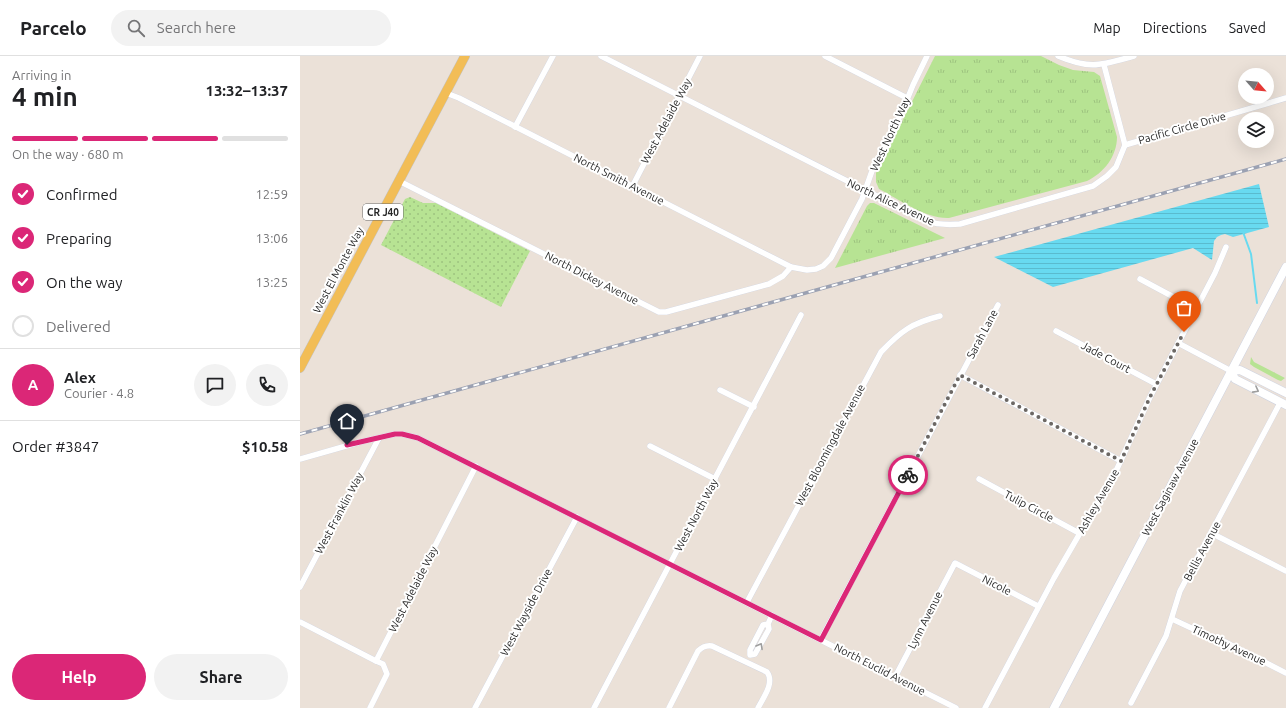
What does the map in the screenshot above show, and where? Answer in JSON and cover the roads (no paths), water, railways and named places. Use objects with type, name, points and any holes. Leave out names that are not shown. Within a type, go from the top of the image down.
[{"type":"main road","name":"West El Monte Way","points":[[300,368],[465,56]]},
{"type":"street","points":[[515,127],[553,56]]},
{"type":"street","name":"North Alice Avenue","points":[[601,56],[926,221],[938,224],[960,224],[1093,186],[1107,176],[1116,167],[1124,145]]},
{"type":"street","name":"West Adelaide Way","points":[[633,185],[700,56]]},
{"type":"street","points":[[825,56],[907,98]]},
{"type":"street","name":"West North Way","points":[[791,267],[807,270],[823,266],[828,262],[866,191],[872,171],[902,112],[927,56]]},
{"type":"street","points":[[1058,56],[1084,65],[1104,65],[1134,56]]},
{"type":"street","points":[[1104,65],[1124,145]]},
{"type":"street","name":"North Smith Avenue","points":[[446,93],[459,98],[633,185],[791,267]]},
{"type":"street","name":"Pacific Circle Drive","points":[[1124,145],[1286,98]]},
{"type":"street","name":"North Dickey Avenue","points":[[399,181],[658,312],[666,312],[769,284],[783,276],[791,267]]},
{"type":"street","name":"Ashley Avenue","points":[[986,708],[1038,606],[1079,533],[1107,488],[1156,384],[1196,309],[1226,247]]},
{"type":"street","name":"West Saginaw Avenue","points":[[1054,708],[1286,267]]},
{"type":"street","points":[[1140,279],[1196,309]]},
{"type":"street","name":"Sarah Lane","points":[[821,640],[998,304]]},
{"type":"street","name":"West North Way","points":[[594,708],[754,407],[801,315]]},
{"type":"street","name":"West Bloomingdale Avenue","points":[[747,602],[881,352],[894,338],[908,327],[940,316]]},
{"type":"street","name":"Jade Court","points":[[1056,330],[1156,384]]},
{"type":"street","points":[[1178,343],[1231,371],[1240,370],[1286,393]]},
{"type":"street","points":[[1231,371],[1235,379],[1283,404]]},
{"type":"street","points":[[960,375],[1121,461]]},
{"type":"street","points":[[720,390],[754,407]]},
{"type":"street","name":"Bellis Avenue","points":[[1131,703],[1162,644],[1172,619],[1180,591],[1283,404]]},
{"type":"street","name":"North Euclid Avenue","points":[[300,459],[395,434],[409,435],[418,438],[956,708]]},
{"type":"street","name":"West Franklin Way","points":[[300,587],[379,438]]},
{"type":"street","points":[[650,446],[715,480]]},
{"type":"street","name":"West Adelaide Way","points":[[376,661],[476,466]]},
{"type":"street","name":"Tulip Circle","points":[[979,479],[1079,533]]},
{"type":"street","name":"West Wayside Drive","points":[[475,708],[576,517]]},
{"type":"street","points":[[1211,533],[1286,571]]},
{"type":"street","name":"Nicole","points":[[955,563],[1038,606]]},
{"type":"street","name":"Lynn Avenue","points":[[896,677],[955,563]]},
{"type":"street","points":[[747,663],[750,650],[763,625],[768,624],[772,615]]},
{"type":"street","name":"Timothy Avenue","points":[[1172,619],[1223,641],[1286,672]]},
{"type":"street","points":[[300,622],[383,664],[387,674],[370,708]]},
{"type":"street","points":[[669,708],[698,651],[702,647],[708,645],[766,672],[769,676],[770,682],[758,708]]},
{"type":"water","points":[[1259,184],[1269,227],[1233,237],[1225,234],[1217,237],[1214,241],[1212,260],[1193,248],[1053,287],[994,257]]},
{"type":"waterway","points":[[1243,232],[1251,254],[1257,303]]},
{"type":"railway","points":[[300,434],[1286,159]]}]
